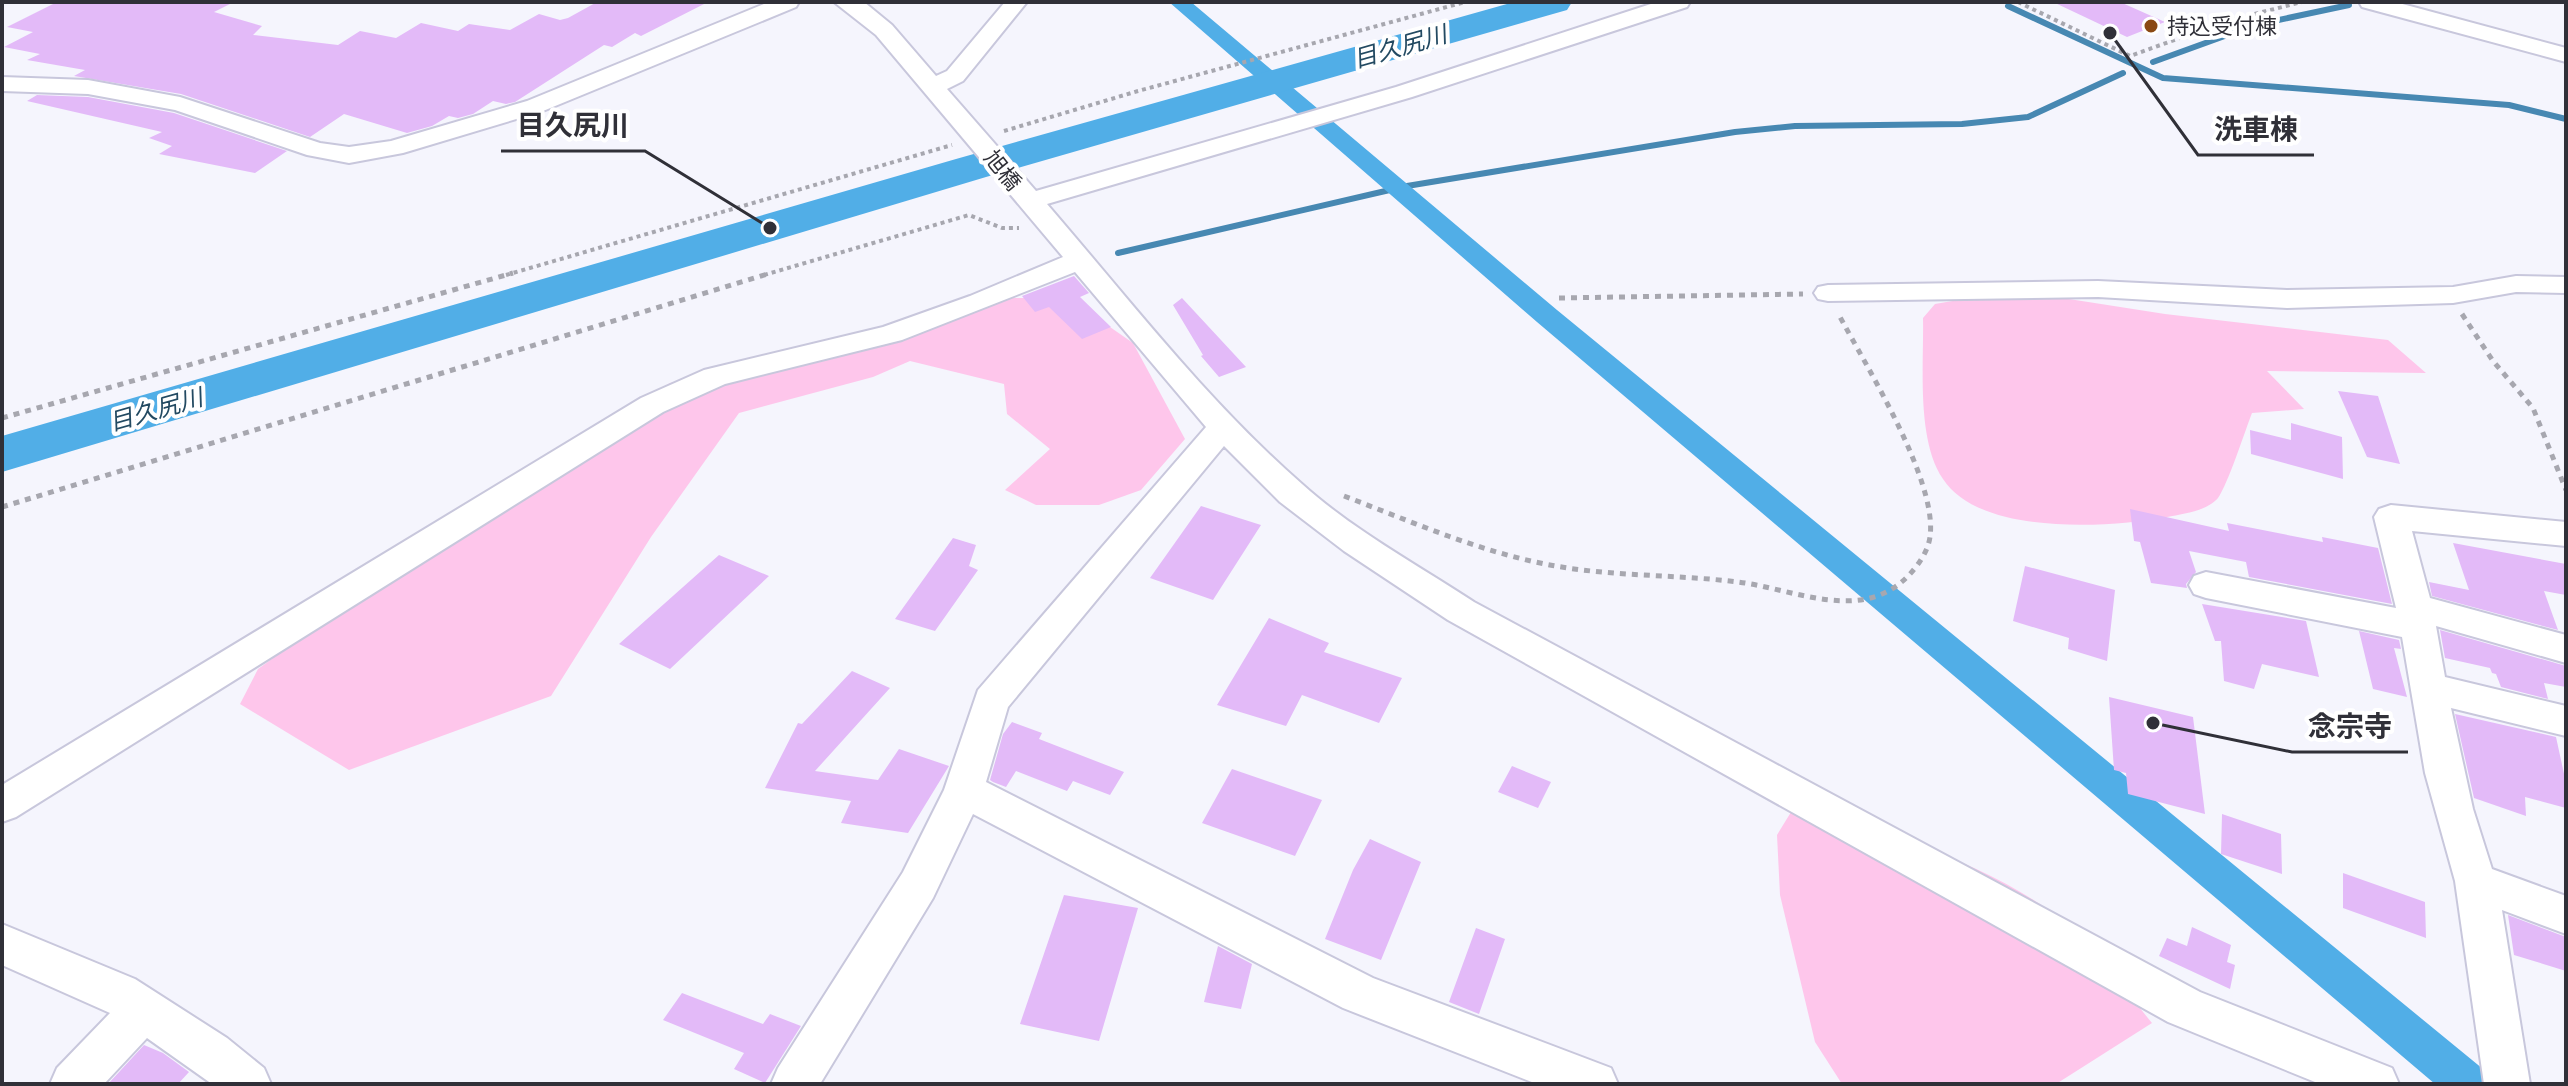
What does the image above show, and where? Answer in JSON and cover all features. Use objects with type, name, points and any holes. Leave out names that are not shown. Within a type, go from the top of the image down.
[{"type":"street","points":[[2,84],[88,87],[180,104],[316,150],[349,155],[394,148],[535,106],[788,2]]},
{"type":"street","name":"旭橋","points":[[845,2],[884,30],[1223,427],[1292,494],[1356,542],[1461,611],[2184,1007],[2376,1084]]},
{"type":"street","points":[[932,87],[955,76],[1016,2]]},
{"type":"street","points":[[1033,206],[1404,92],[1679,2]]},
{"type":"street","points":[[2370,2],[2566,55]]},
{"type":"street","points":[[2,805],[652,405],[715,377],[892,334],[980,302],[1079,260]]},
{"type":"street","points":[[1828,293],[2098,289],[2287,299],[2453,295],[2516,284],[2566,285]]},
{"type":"street","points":[[794,1084],[918,885],[964,790],[991,701],[1223,427]]},
{"type":"street","points":[[2507,1084],[2476,881],[2467,857],[2428,688],[2416,617],[2391,517],[2566,534]]},
{"type":"street","points":[[2206,585],[2416,617],[2566,649]]},
{"type":"street","points":[[2428,688],[2566,721]]},
{"type":"street","points":[[964,790],[1359,993],[1595,1084]]},
{"type":"street","points":[[2476,881],[2566,915]]},
{"type":"street","points":[[2,944],[119,994],[211,1054],[248,1084]]},
{"type":"street","points":[[73,1084],[143,1010]]},
{"type":"path","points":[[2,418],[727,213],[872,166],[978,140],[1226,67],[1465,2]]},
{"type":"path","points":[[2018,2],[2130,56],[2227,21],[2302,2]]},
{"type":"path","points":[[2,507],[937,223],[969,215],[1009,229],[1033,206]]},
{"type":"path","points":[[1337,493],[1466,542],[1548,564],[1743,582],[1801,597],[1872,599],[1916,570],[1926,552],[1932,514],[1925,489],[1828,293],[1559,298]]},
{"type":"path","points":[[2453,295],[2480,344],[2533,408],[2566,490]]},
{"type":"shaded area","points":[[1004,298],[1055,298],[1074,302],[1133,343],[1185,439],[1141,490],[1099,505],[1036,505],[1005,490],[1050,449],[1007,414],[1004,384],[910,361],[873,377],[739,413],[651,537],[551,696],[349,770],[240,704],[258,669],[514,483],[670,383],[842,345]]},
{"type":"shaded area","points":[[1964,299],[2069,299],[2165,314],[2388,340],[2426,373],[2267,371],[2304,409],[2252,413],[2222,491],[2208,506],[2180,515],[2113,524],[2047,524],[2015,519],[1985,511],[1961,497],[1943,479],[1934,463],[1929,444],[1923,401],[1923,318],[1935,304]]},
{"type":"shaded area","points":[[1796,804],[1910,842],[1989,875],[2026,895],[2059,917],[2087,942],[2152,1023],[2056,1084],[1842,1084],[1815,1042],[1780,895],[1777,835]]},
{"type":"building","points":[[57,2],[234,2],[214,12],[262,26],[253,35],[338,45],[360,31],[396,38],[421,23],[458,31],[469,24],[510,30],[539,14],[560,20],[568,18],[597,2],[708,2],[641,36],[635,33],[612,47],[604,45],[515,102],[506,104],[493,101],[473,114],[458,118],[449,116],[432,126],[407,133],[344,114],[310,137],[181,94],[74,76],[85,70],[27,60],[40,54],[4,47],[33,32],[7,27]]},
{"type":"building","points":[[2053,2],[2120,2],[2165,22],[2127,37]]},
{"type":"building","points":[[37,95],[88,97],[174,113],[287,151],[255,173],[159,154],[172,146],[149,138],[162,132],[27,101]]},
{"type":"building","points":[[1074,276],[1089,293],[1080,297],[1111,327],[1082,339],[1049,307],[1035,312],[1022,296]]},
{"type":"building","points":[[1182,298],[1246,367],[1219,377],[1201,356],[1173,305]]},
{"type":"building","points":[[2338,391],[2378,396],[2400,464],[2367,457]]},
{"type":"building","points":[[2291,423],[2342,437],[2343,479],[2251,454],[2250,430],[2291,440]]},
{"type":"building","points":[[1201,506],[1261,525],[1213,600],[1150,578]]},
{"type":"building","points":[[2130,509],[2229,531],[2227,523],[2323,542],[2322,537],[2378,548],[2392,604],[2249,577],[2246,562],[2189,551],[2196,572],[2186,584],[2187,588],[2151,583],[2140,542],[2134,541]]},
{"type":"building","points":[[953,538],[976,545],[969,566],[978,570],[935,631],[895,619]]},
{"type":"building","points":[[2453,543],[2566,564],[2566,595],[2544,591],[2558,630],[2432,596],[2429,582],[2469,590]]},
{"type":"building","points":[[719,555],[769,576],[670,669],[619,644]]},
{"type":"building","points":[[2025,566],[2115,590],[2107,661],[2068,649],[2069,638],[2013,621]]},
{"type":"building","points":[[2202,604],[2306,621],[2319,677],[2262,664],[2254,689],[2224,681],[2221,641],[2215,641]]},
{"type":"building","points":[[1269,618],[1329,643],[1324,652],[1402,678],[1379,723],[1302,695],[1286,726],[1217,705]]},
{"type":"building","points":[[2440,630],[2566,666],[2566,687],[2544,683],[2548,699],[2501,687],[2490,668],[2445,658]]},
{"type":"building","points":[[2359,631],[2399,640],[2401,649],[2394,648],[2407,697],[2373,689]]},
{"type":"building","points":[[852,671],[890,688],[815,771],[878,780],[899,749],[949,766],[908,833],[841,823],[851,801],[765,788],[798,723],[802,724]]},
{"type":"building","points":[[2109,697],[2193,717],[2205,814],[2128,794],[2126,773],[2114,770]]},
{"type":"building","points":[[2455,714],[2556,737],[2566,783],[2566,808],[2525,797],[2526,816],[2474,798]]},
{"type":"building","points":[[1012,722],[1042,733],[1039,739],[1124,772],[1110,795],[1073,781],[1067,791],[1016,771],[1006,787],[993,782],[990,780],[1003,734]]},
{"type":"building","points":[[1512,766],[1551,782],[1538,808],[1498,792]]},
{"type":"building","points":[[1232,769],[1322,800],[1295,856],[1202,823]]},
{"type":"building","points":[[2222,814],[2281,834],[2282,874],[2221,854]]},
{"type":"building","points":[[1370,839],[1421,862],[1381,960],[1325,939],[1353,870]]},
{"type":"building","points":[[2343,873],[2425,902],[2426,938],[2343,908]]},
{"type":"building","points":[[1064,895],[1138,908],[1099,1041],[1020,1024]]},
{"type":"building","points":[[2508,915],[2566,937],[2566,971],[2514,955]]},
{"type":"building","points":[[2192,927],[2231,945],[2227,962],[2235,965],[2230,989],[2159,956],[2167,938],[2187,946]]},
{"type":"building","points":[[1476,928],[1505,939],[1479,1014],[1449,1002]]},
{"type":"building","points":[[1218,946],[1252,964],[1241,1009],[1204,1002]]},
{"type":"building","points":[[682,993],[763,1024],[770,1014],[801,1026],[765,1083],[734,1069],[744,1053],[663,1020]]},
{"type":"building","points":[[144,1045],[163,1053],[189,1072],[178,1084],[108,1084]]},
{"type":"waterway","points":[[1179,2],[1547,316],[2468,1084]]},
{"type":"waterway","name":"目久尻川","points":[[2,454],[971,168],[1554,2]]},
{"type":"waterway","points":[[2153,62],[2255,25],[2349,5]]},
{"type":"waterway","points":[[2008,6],[2163,78],[2509,105],[2566,119]]},
{"type":"waterway","points":[[1118,253],[1407,186],[1735,132],[1795,126],[1962,124],[2028,117],[2123,73]]},
{"type":"place","name":"持込受付棟","points":[[2151,26]]},
{"type":"place","name":"洗車棟","points":[[2110,33]]},
{"type":"place","name":"目久尻川","points":[[770,228]]},
{"type":"place","name":"念宗寺","points":[[2153,723]]}]
